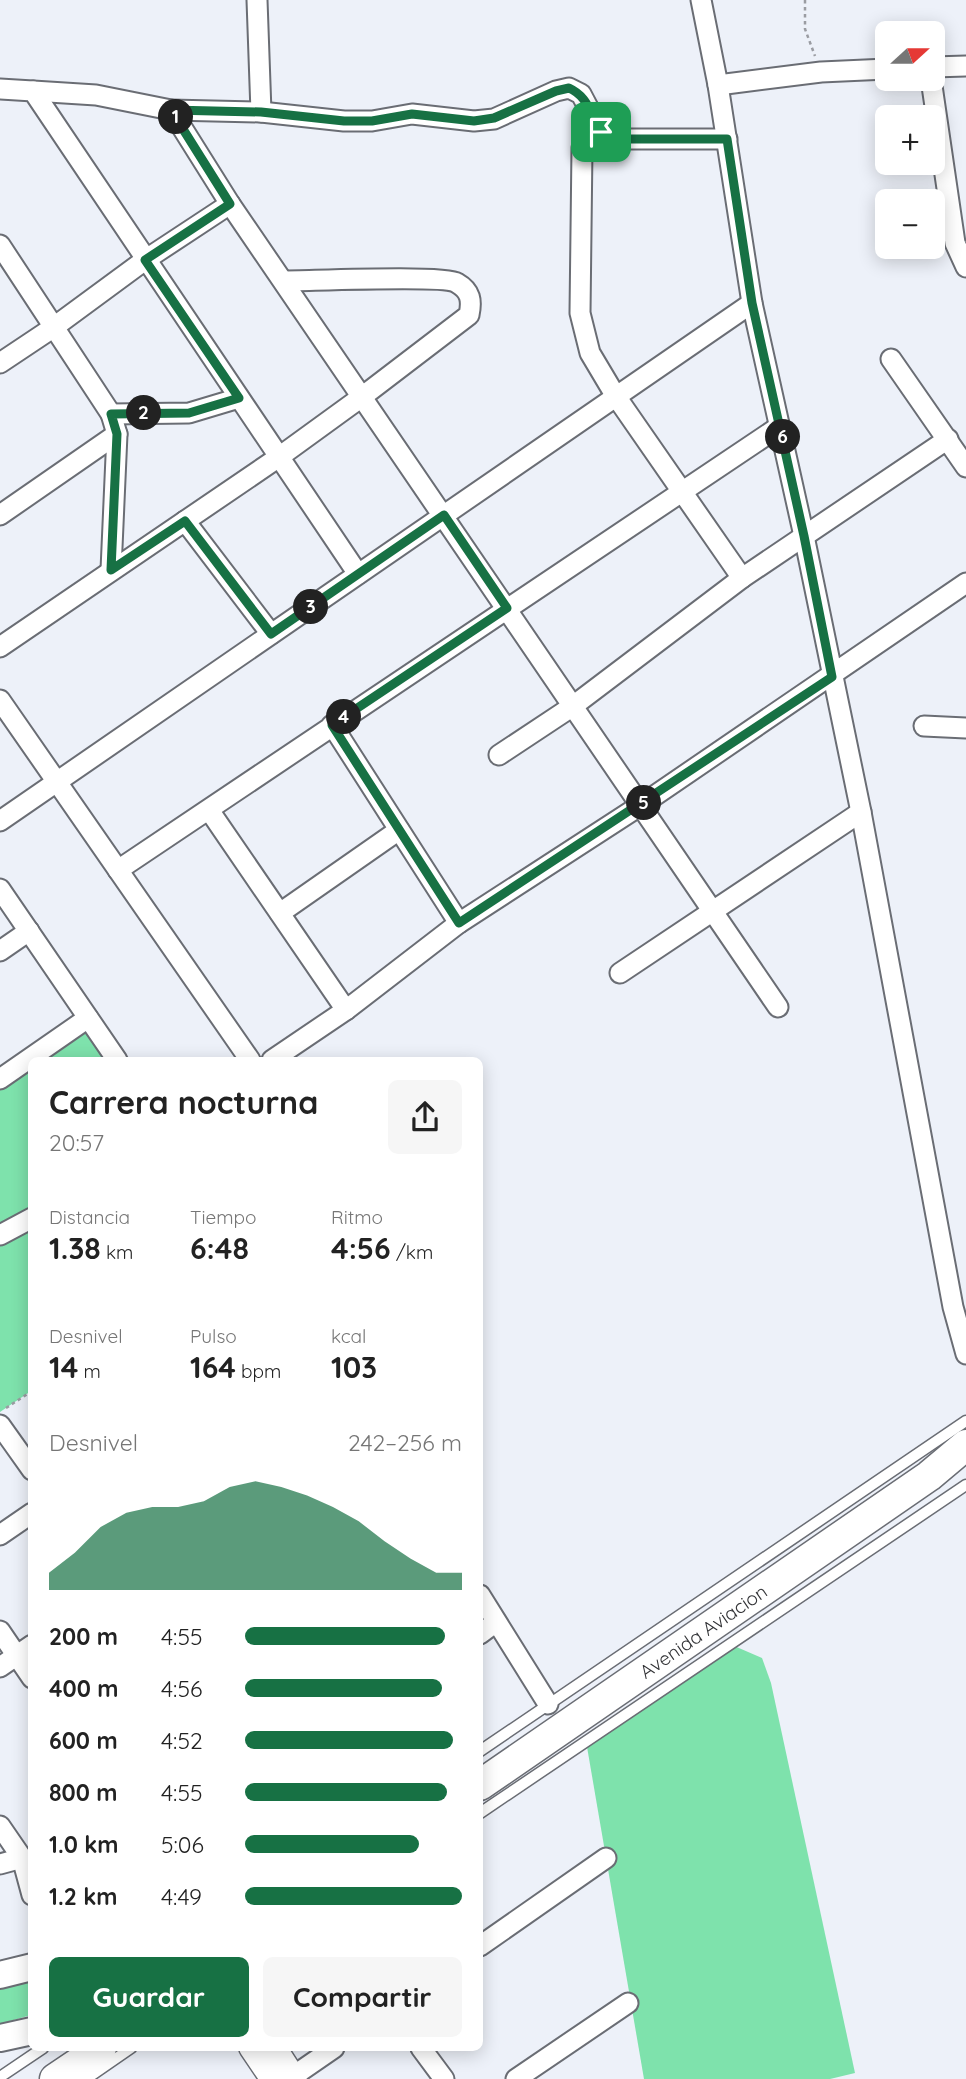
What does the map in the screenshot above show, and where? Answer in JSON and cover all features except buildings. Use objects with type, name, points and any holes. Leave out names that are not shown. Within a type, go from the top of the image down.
[{"type":"main road","points":[[929,1476],[966,1445]]},
{"type":"main road","points":[[929,1476],[966,1457]]},
{"type":"main road","name":"Avenida Aviacion","points":[[483,1784],[929,1476]]},
{"type":"main road","points":[[0,1975],[28,1968]]},
{"type":"main road","points":[[0,2038],[28,2032]]},
{"type":"main road","points":[[55,2079],[97,2051]]},
{"type":"street","points":[[257,0],[261,112]]},
{"type":"street","points":[[701,0],[718,85],[752,303],[861,812],[959,1302],[966,1354]]},
{"type":"street","points":[[945,67],[966,66]]},
{"type":"street","points":[[718,85],[821,72],[875,70]]},
{"type":"street","points":[[0,89],[96,95],[171,110],[261,112],[344,121],[372,121],[412,114],[474,121],[494,118],[569,88],[581,94],[601,132],[614,139],[727,139]]},
{"type":"street","points":[[33,91],[358,575]]},
{"type":"street","points":[[932,91],[955,243],[966,267]]},
{"type":"street","points":[[171,110],[230,204],[778,1007]]},
{"type":"street","points":[[590,110],[582,148],[580,313],[590,352],[615,395],[742,578]]},
{"type":"street","points":[[0,363],[145,260],[230,204]]},
{"type":"street","points":[[0,245],[111,414],[117,434],[111,570]]},
{"type":"street","points":[[0,647],[279,457],[363,396],[469,315],[472,302],[467,292],[455,281],[417,279],[285,282]]},
{"type":"street","points":[[0,821],[752,303]]},
{"type":"street","points":[[891,359],[966,467]]},
{"type":"street","points":[[111,414],[189,413],[239,398]]},
{"type":"street","points":[[118,870],[780,426]]},
{"type":"street","points":[[0,515],[117,434]]},
{"type":"street","points":[[499,755],[573,706],[742,578],[948,439]]},
{"type":"street","points":[[185,521],[271,634]]},
{"type":"street","points":[[276,1057],[346,1010],[459,923],[832,677],[966,583]]},
{"type":"street","points":[[0,700],[248,1057]]},
{"type":"street","points":[[332,725],[459,923]]},
{"type":"street","points":[[924,726],[966,728]]},
{"type":"street","points":[[209,810],[346,1010]]},
{"type":"street","points":[[620,973],[861,812]]},
{"type":"street","points":[[280,914],[398,830]]},
{"type":"street","points":[[0,889],[115,1057]]},
{"type":"street","points":[[0,951],[29,931]]},
{"type":"street","points":[[32,1057],[88,1018]]},
{"type":"street","points":[[0,1079],[28,1060]]},
{"type":"street","points":[[0,1235],[28,1220]]},
{"type":"street","points":[[0,1424],[28,1464]]},
{"type":"street","points":[[0,1535],[28,1516]]},
{"type":"street","points":[[483,1600],[548,1704]]},
{"type":"street","points":[[483,1631],[496,1622]]},
{"type":"street","points":[[0,1631],[28,1672]]},
{"type":"street","points":[[0,1826],[22,1858],[28,1880]]},
{"type":"street","points":[[0,1864],[22,1858]]},
{"type":"street","points":[[483,1944],[606,1858]]},
{"type":"street","points":[[516,2079],[628,2003]]},
{"type":"street","points":[[255,2051],[287,2078]]},
{"type":"street","points":[[276,2051],[287,2078]]},
{"type":"street","points":[[287,2078],[329,2051]]},
{"type":"street","points":[[423,2051],[444,2079]]},
{"type":"lane","points":[[483,1749],[966,1421]]},
{"type":"lane","points":[[483,1811],[966,1485]]},
{"type":"lane","points":[[0,2077],[39,2051]]},
{"type":"lane","points":[[86,2079],[127,2051]]},
{"type":"path","points":[[805,0],[805,30],[821,72]]},
{"type":"path","points":[[0,1412],[28,1394]]},
{"type":"green space","points":[[88,1018],[115,1057],[32,1057]]},
{"type":"green space","points":[[28,1060],[28,1393],[0,1412],[0,1079]]},
{"type":"green space","points":[[725,1642],[762,1658],[771,1683],[855,2073],[830,2079],[644,2079],[586,1741]]},
{"type":"green space","points":[[28,1981],[28,2016],[0,2024],[0,1988]]},
{"type":"route","points":[[569,88],[581,94],[601,132],[614,139],[727,139],[752,303],[804,536],[832,677],[459,923],[332,725],[507,608],[444,515],[271,634],[185,521],[111,570],[117,434],[111,414],[189,413],[239,398],[145,260],[230,204],[171,110],[261,112],[344,121],[372,121],[412,114],[474,121],[494,118],[569,88]]}]
